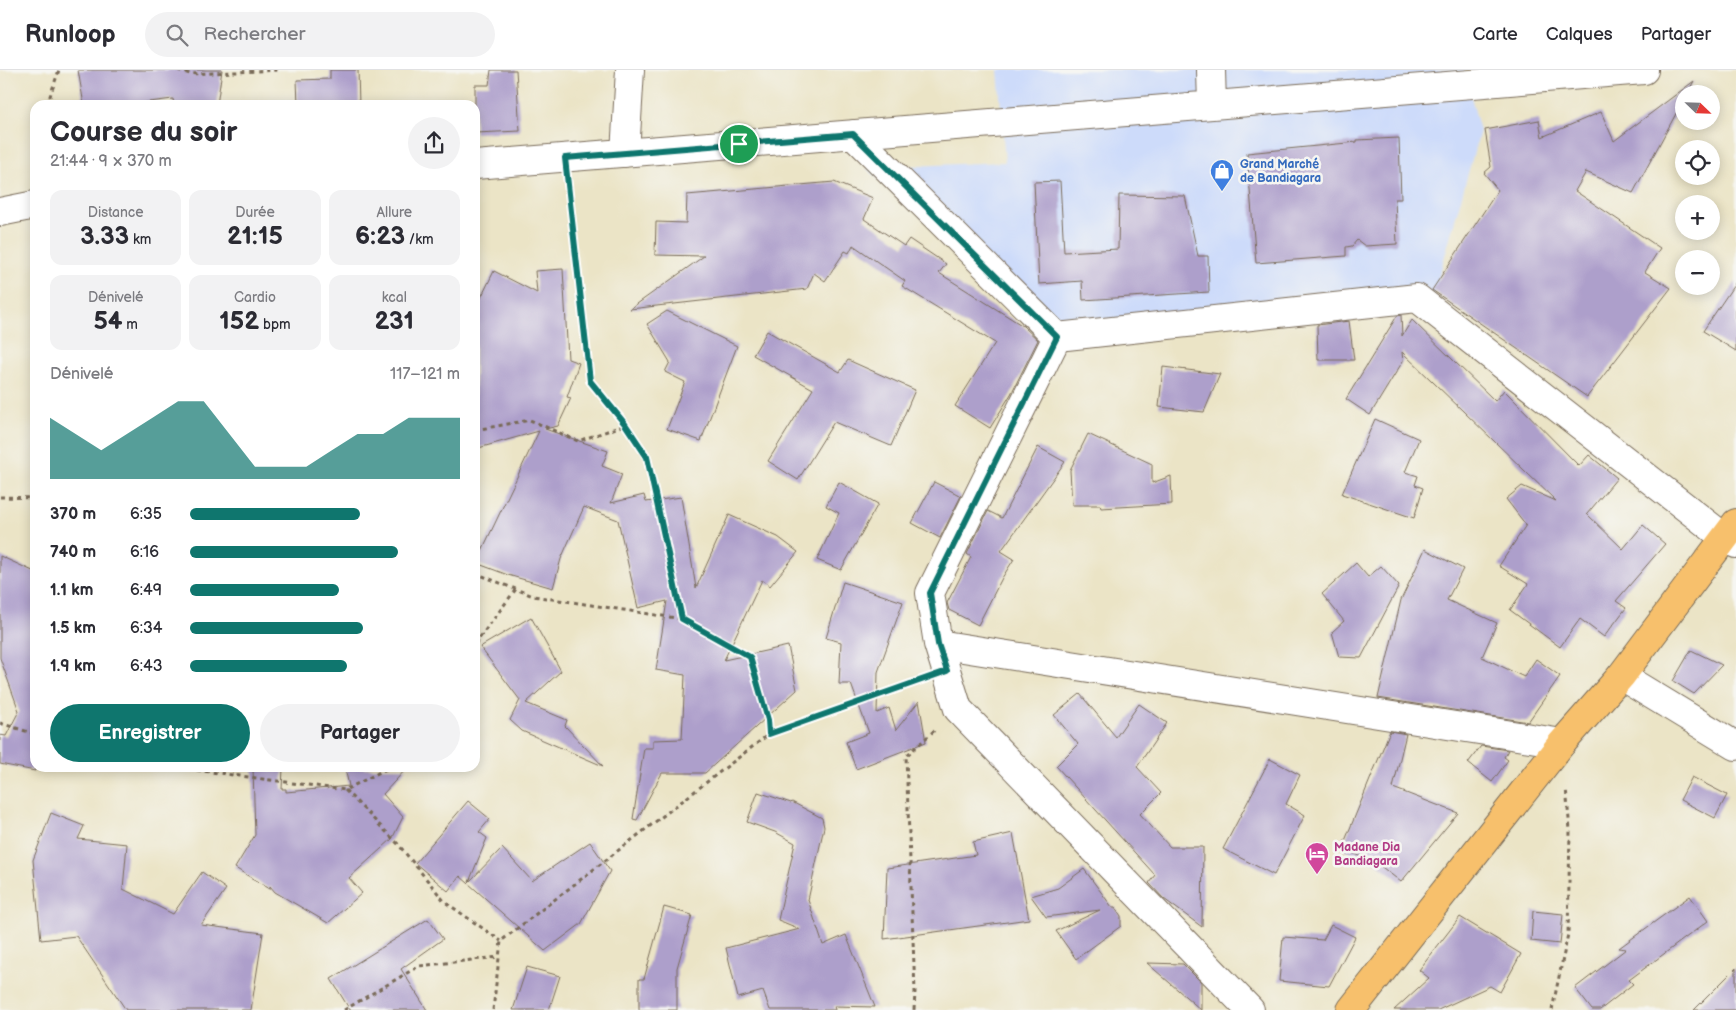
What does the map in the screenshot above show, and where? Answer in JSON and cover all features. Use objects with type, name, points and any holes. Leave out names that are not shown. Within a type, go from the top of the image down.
[{"type":"main road","points":[[1351,1010],[1562,743],[1621,676],[1732,535]]},
{"type":"street","points":[[625,153],[630,70]]},
{"type":"street","points":[[1211,70],[1212,106]]},
{"type":"street","points":[[480,165],[1644,70]]},
{"type":"street","points":[[853,134],[1057,337]]},
{"type":"street","points":[[0,212],[30,207]]},
{"type":"street","points":[[1057,337],[1417,298],[1732,535]]},
{"type":"street","points":[[1057,337],[930,593],[938,644],[958,709],[1250,1010]]},
{"type":"street","points":[[938,644],[1562,743]]},
{"type":"street","points":[[1621,676],[1736,746]]},
{"type":"path","points":[[51,100],[50,96],[59,70]]},
{"type":"path","points":[[178,70],[190,74],[281,70]]},
{"type":"path","points":[[565,158],[590,381],[625,424],[647,457],[682,619]]},
{"type":"path","points":[[480,429],[530,420],[578,441],[625,424]]},
{"type":"path","points":[[0,497],[30,498]]},
{"type":"path","points":[[480,575],[533,596],[682,619],[750,657],[768,720],[769,734]]},
{"type":"path","points":[[480,637],[516,589]]},
{"type":"path","points":[[493,1010],[501,941],[769,734],[947,671]]},
{"type":"path","points":[[914,1010],[915,992],[906,756],[958,709]]},
{"type":"path","points":[[0,723],[30,732]]},
{"type":"path","points":[[1552,1010],[1568,934],[1570,830],[1562,743]]},
{"type":"path","points":[[211,772],[345,790],[380,772]]},
{"type":"path","points":[[345,790],[398,844],[445,902],[501,941]]},
{"type":"path","points":[[344,1010],[419,966],[499,957]]},
{"type":"shaded area","points":[[998,70],[1464,70],[1480,131],[1431,305],[1060,337],[866,168],[1005,162]]},
{"type":"building","points":[[78,70],[222,70],[218,100],[83,100]]},
{"type":"building","points":[[330,70],[358,70],[359,100],[298,100],[297,80],[330,79]]},
{"type":"building","points":[[491,70],[516,70],[520,131],[480,133],[480,100],[475,100],[475,85],[489,85]]},
{"type":"building","points":[[1675,95],[1675,116],[1633,193],[1586,172],[1575,191],[1660,248],[1645,272],[1671,288],[1587,397],[1432,290],[1498,190],[1484,173],[1491,167],[1485,130],[1539,120],[1542,137],[1601,112],[1614,141]]},
{"type":"building","points":[[1399,138],[1401,199],[1395,199],[1397,244],[1365,246],[1357,240],[1352,246],[1346,247],[1346,256],[1256,263],[1247,153],[1357,142],[1357,140]]},
{"type":"building","points":[[1060,181],[1064,252],[1118,249],[1119,195],[1185,196],[1198,256],[1208,256],[1209,292],[1083,300],[1082,281],[1039,284],[1034,182]]},
{"type":"building","points":[[834,182],[873,198],[864,219],[904,246],[909,239],[946,264],[939,273],[1023,326],[1038,340],[1011,394],[990,428],[955,406],[995,343],[902,286],[905,281],[853,245],[849,253],[845,251],[825,281],[814,273],[807,289],[630,309],[704,256],[655,255],[656,222],[686,223],[687,195]]},
{"type":"building","points":[[563,269],[568,359],[579,363],[567,397],[571,398],[558,426],[545,429],[608,451],[602,466],[622,474],[611,503],[644,495],[646,502],[681,497],[696,588],[729,515],[778,537],[798,552],[770,586],[762,580],[724,660],[788,646],[797,690],[705,773],[662,773],[637,820],[633,819],[644,748],[653,748],[653,740],[682,739],[685,675],[656,670],[667,601],[638,608],[618,520],[584,507],[561,559],[553,588],[480,564],[480,555],[539,431],[480,448],[480,300],[494,271],[537,293],[535,271]]},
{"type":"building","points":[[1736,282],[1736,351],[1703,331]]},
{"type":"building","points":[[667,311],[737,346],[701,441],[667,429],[685,382],[665,372],[670,362],[647,324]]},
{"type":"building","points":[[1401,315],[1402,336],[1412,320],[1495,401],[1504,390],[1579,466],[1589,455],[1617,478],[1587,514],[1623,549],[1643,525],[1665,544],[1616,601],[1626,608],[1604,637],[1580,619],[1560,647],[1510,610],[1528,584],[1499,566],[1526,525],[1506,499],[1522,486],[1556,501],[1402,352],[1403,361],[1370,415],[1346,399],[1397,316]]},
{"type":"building","points":[[1349,321],[1354,360],[1318,360],[1317,325]]},
{"type":"building","points":[[767,331],[840,372],[848,360],[915,390],[891,446],[834,422],[798,480],[768,461],[813,389],[753,355]]},
{"type":"building","points":[[1163,367],[1220,374],[1204,412],[1159,407]]},
{"type":"building","points":[[1375,419],[1419,439],[1405,472],[1418,476],[1415,485],[1423,488],[1414,518],[1342,494]]},
{"type":"building","points":[[1088,434],[1152,464],[1152,483],[1171,476],[1172,504],[1101,508],[1100,505],[1072,505],[1070,470]]},
{"type":"building","points":[[1038,447],[1065,462],[1001,551],[1014,559],[978,625],[949,610],[947,603],[971,557],[967,554],[988,511],[1002,518]]},
{"type":"building","points":[[839,482],[878,504],[841,570],[817,560],[839,513],[826,506]]},
{"type":"building","points":[[934,482],[961,496],[940,538],[912,523]]},
{"type":"building","points":[[1425,549],[1463,569],[1447,600],[1497,623],[1482,657],[1524,677],[1536,659],[1560,676],[1528,722],[1378,698],[1401,600]]},
{"type":"building","points":[[0,556],[30,570],[30,770],[0,764],[0,735],[6,736],[19,711],[0,658]]},
{"type":"building","points":[[1356,563],[1368,577],[1381,566],[1399,586],[1361,658],[1339,657],[1332,632],[1344,621],[1322,594]]},
{"type":"building","points":[[843,582],[903,602],[878,672],[877,713],[889,708],[896,730],[919,701],[926,742],[856,769],[846,742],[869,733],[851,684],[839,684],[841,642],[826,638]]},
{"type":"building","points":[[531,617],[561,671],[526,703],[567,720],[565,726],[603,766],[522,731],[510,720],[520,700],[480,647]]},
{"type":"building","points":[[1691,650],[1722,665],[1694,694],[1673,681]]},
{"type":"building","points":[[1080,694],[1116,737],[1139,704],[1167,723],[1137,767],[1161,793],[1140,814],[1170,847],[1203,847],[1202,927],[1164,899],[1149,883],[1155,875],[1056,766],[1078,744],[1054,715]]},
{"type":"building","points":[[1390,731],[1406,734],[1393,788],[1458,813],[1401,882],[1378,864],[1342,848]]},
{"type":"building","points":[[1481,746],[1508,750],[1504,757],[1508,760],[1492,782],[1468,763]]},
{"type":"building","points":[[1270,759],[1300,775],[1286,804],[1305,815],[1274,875],[1223,849]]},
{"type":"building","points":[[253,772],[283,772],[282,789],[286,789],[286,792],[349,786],[346,772],[403,772],[383,794],[403,817],[392,839],[349,878],[362,893],[328,923],[275,892],[270,886],[270,889],[235,868],[255,835]]},
{"type":"building","points":[[1692,777],[1727,795],[1715,818],[1680,800]]},
{"type":"building","points":[[758,792],[792,802],[822,818],[824,827],[808,900],[823,945],[846,935],[875,1007],[834,1006],[835,1010],[770,1010],[763,991],[738,998],[726,948],[800,929],[778,920],[795,843],[775,832],[747,822]]},
{"type":"building","points":[[468,801],[490,819],[479,832],[487,838],[469,882],[502,848],[532,881],[590,842],[610,871],[581,924],[545,951],[460,876],[448,891],[415,863]]},
{"type":"building","points":[[51,813],[84,826],[78,839],[127,844],[123,889],[173,914],[202,872],[226,889],[201,925],[263,933],[251,1010],[126,1010],[76,936],[41,940],[33,860]]},
{"type":"building","points":[[1013,833],[1029,919],[884,939],[887,868],[976,855],[973,842]]},
{"type":"building","points":[[1084,869],[1112,907],[1115,907],[1121,916],[1121,926],[1076,959],[1056,931],[1100,910],[1046,917],[1031,896],[1058,888]]},
{"type":"building","points":[[1690,896],[1708,921],[1629,980],[1633,984],[1600,1010],[1592,1010],[1575,988],[1626,949],[1619,948]]},
{"type":"building","points":[[664,907],[692,915],[677,968],[677,1010],[639,1010],[639,979],[644,979]]},
{"type":"building","points":[[1533,911],[1563,914],[1560,944],[1531,941]]},
{"type":"building","points":[[1460,917],[1521,954],[1500,992],[1490,986],[1438,1010],[1394,1010],[1429,978],[1419,970]]},
{"type":"building","points":[[428,919],[443,939],[401,969],[427,1010],[350,1010],[331,979]]},
{"type":"building","points":[[1331,925],[1355,937],[1329,986],[1279,981],[1283,937],[1323,940]]},
{"type":"building","points":[[1147,963],[1183,964],[1201,982],[1201,1010]]},
{"type":"building","points":[[527,967],[560,976],[549,1010],[513,1010]]},
{"type":"building","points":[[1736,968],[1736,1010],[1694,1010]]},
{"type":"place","name":"Grand Marché de Bandiagara","points":[[1222,192]]},
{"type":"place","name":"Madane Dia Bandiagara","points":[[1317,875]]},
{"type":"route","points":[[853,134],[1057,337],[930,593],[938,644],[947,671],[769,734],[768,720],[750,657],[682,619],[647,457],[625,424],[590,381],[565,158],[739,144],[853,134]]}]
